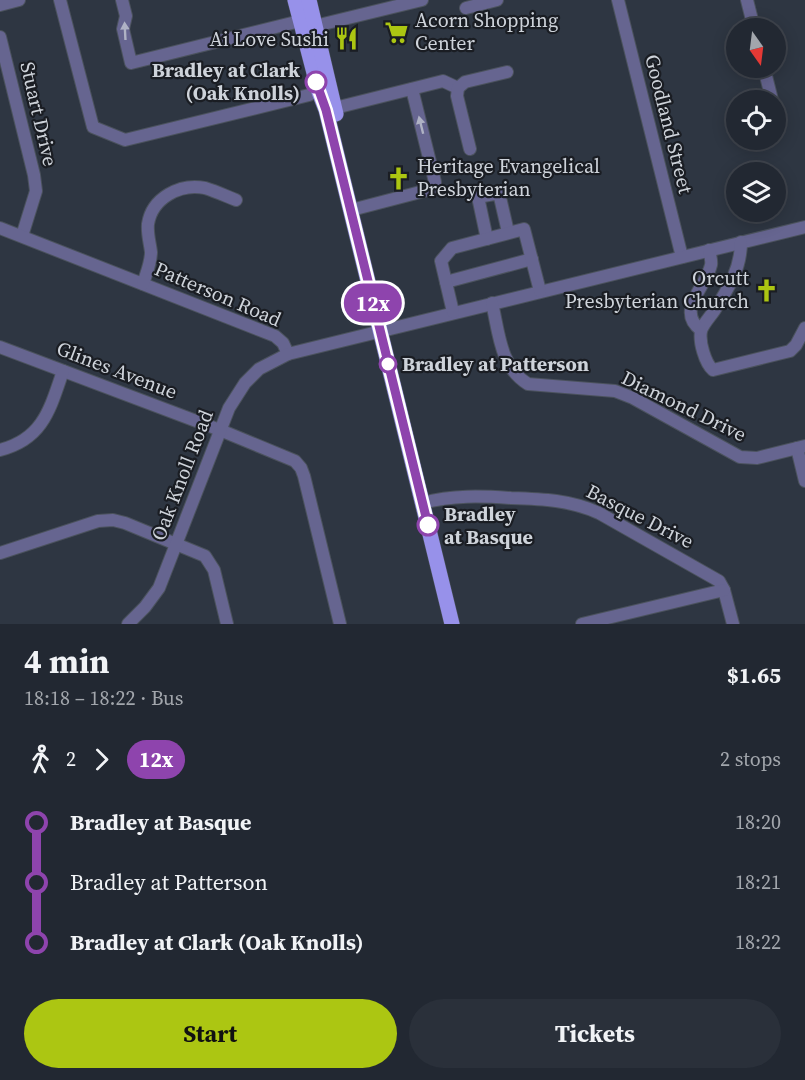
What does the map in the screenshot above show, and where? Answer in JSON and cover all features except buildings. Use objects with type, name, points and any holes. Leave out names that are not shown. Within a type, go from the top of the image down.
[{"type":"main road","points":[[295,0],[308,23],[359,208],[384,329]]},
{"type":"main road","points":[[302,0],[319,68],[312,88],[331,109],[426,502],[452,624]]},
{"type":"main road","points":[[308,23],[309,0]]},
{"type":"main road","points":[[426,502],[461,624]]},
{"type":"street","points":[[0,5],[19,0]]},
{"type":"street","points":[[60,0],[93,127],[125,140],[312,88]]},
{"type":"street","points":[[122,0],[126,16],[123,29],[131,63],[415,1]]},
{"type":"street","points":[[466,8],[497,0]]},
{"type":"street","name":"Goodland Street","points":[[618,0],[682,257]]},
{"type":"street","points":[[747,0],[752,18]]},
{"type":"street","name":"Stuart Drive","points":[[0,37],[36,191],[22,236]]},
{"type":"street","points":[[470,149],[456,96],[458,88],[465,82],[507,72]]},
{"type":"street","points":[[331,109],[443,81],[458,88]]},
{"type":"street","points":[[359,208],[428,190],[435,186],[412,89]]},
{"type":"street","points":[[143,284],[151,254],[148,227],[150,217],[159,202],[172,192],[194,187],[205,188],[236,200]]},
{"type":"street","points":[[487,239],[478,197],[499,193],[508,232]]},
{"type":"street","name":"Patterson Road","points":[[0,228],[275,336],[283,343],[288,354],[805,227]]},
{"type":"street","points":[[453,312],[441,261],[452,248],[508,232],[524,229],[540,291]]},
{"type":"street","points":[[701,330],[734,278],[741,258],[741,243]]},
{"type":"street","points":[[709,250],[711,264],[690,308],[691,317],[701,330],[702,343],[709,366],[713,370],[790,351],[796,345],[805,327]]},
{"type":"street","points":[[446,282],[532,259]]},
{"type":"street","name":"Diamond Drive","points":[[492,303],[506,361],[518,378],[528,384],[615,391],[633,398],[740,457],[757,458],[801,447]]},
{"type":"street","name":"Glines Avenue","points":[[0,347],[220,430],[295,461],[301,468],[340,624]]},
{"type":"street","name":"Oak Knoll Road","points":[[128,624],[159,588],[229,408],[245,383],[259,369],[288,354]]},
{"type":"street","points":[[0,450],[13,447],[27,439],[37,429],[49,412],[63,371]]},
{"type":"street","points":[[801,447],[805,481]]},
{"type":"street","name":"Basque Drive","points":[[426,502],[468,495],[557,500],[580,504],[711,575],[724,590]]},
{"type":"street","points":[[0,553],[98,521],[113,520],[125,523],[205,556],[214,570],[227,624]]},
{"type":"street","points":[[582,624],[724,590],[733,624]]},
{"type":"bus line","name":"12x","points":[[316,82],[326,110],[428,525]]},
{"type":"place","name":"Acorn Shopping Center","points":[[397,32]]},
{"type":"place","name":"Ai Love Sushi","points":[[347,39]]},
{"type":"place","name":"Bradley at Clark (Oak Knolls)","points":[[316,82]]},
{"type":"place","name":"Heritage Evangelical Presbyterian","points":[[399,178]]},
{"type":"place","name":"Orcutt Presbyterian Church","points":[[767,290]]},
{"type":"place","name":"Bradley at Patterson","points":[[388,364]]},
{"type":"place","name":"Bradley at Basque","points":[[428,525]]}]
